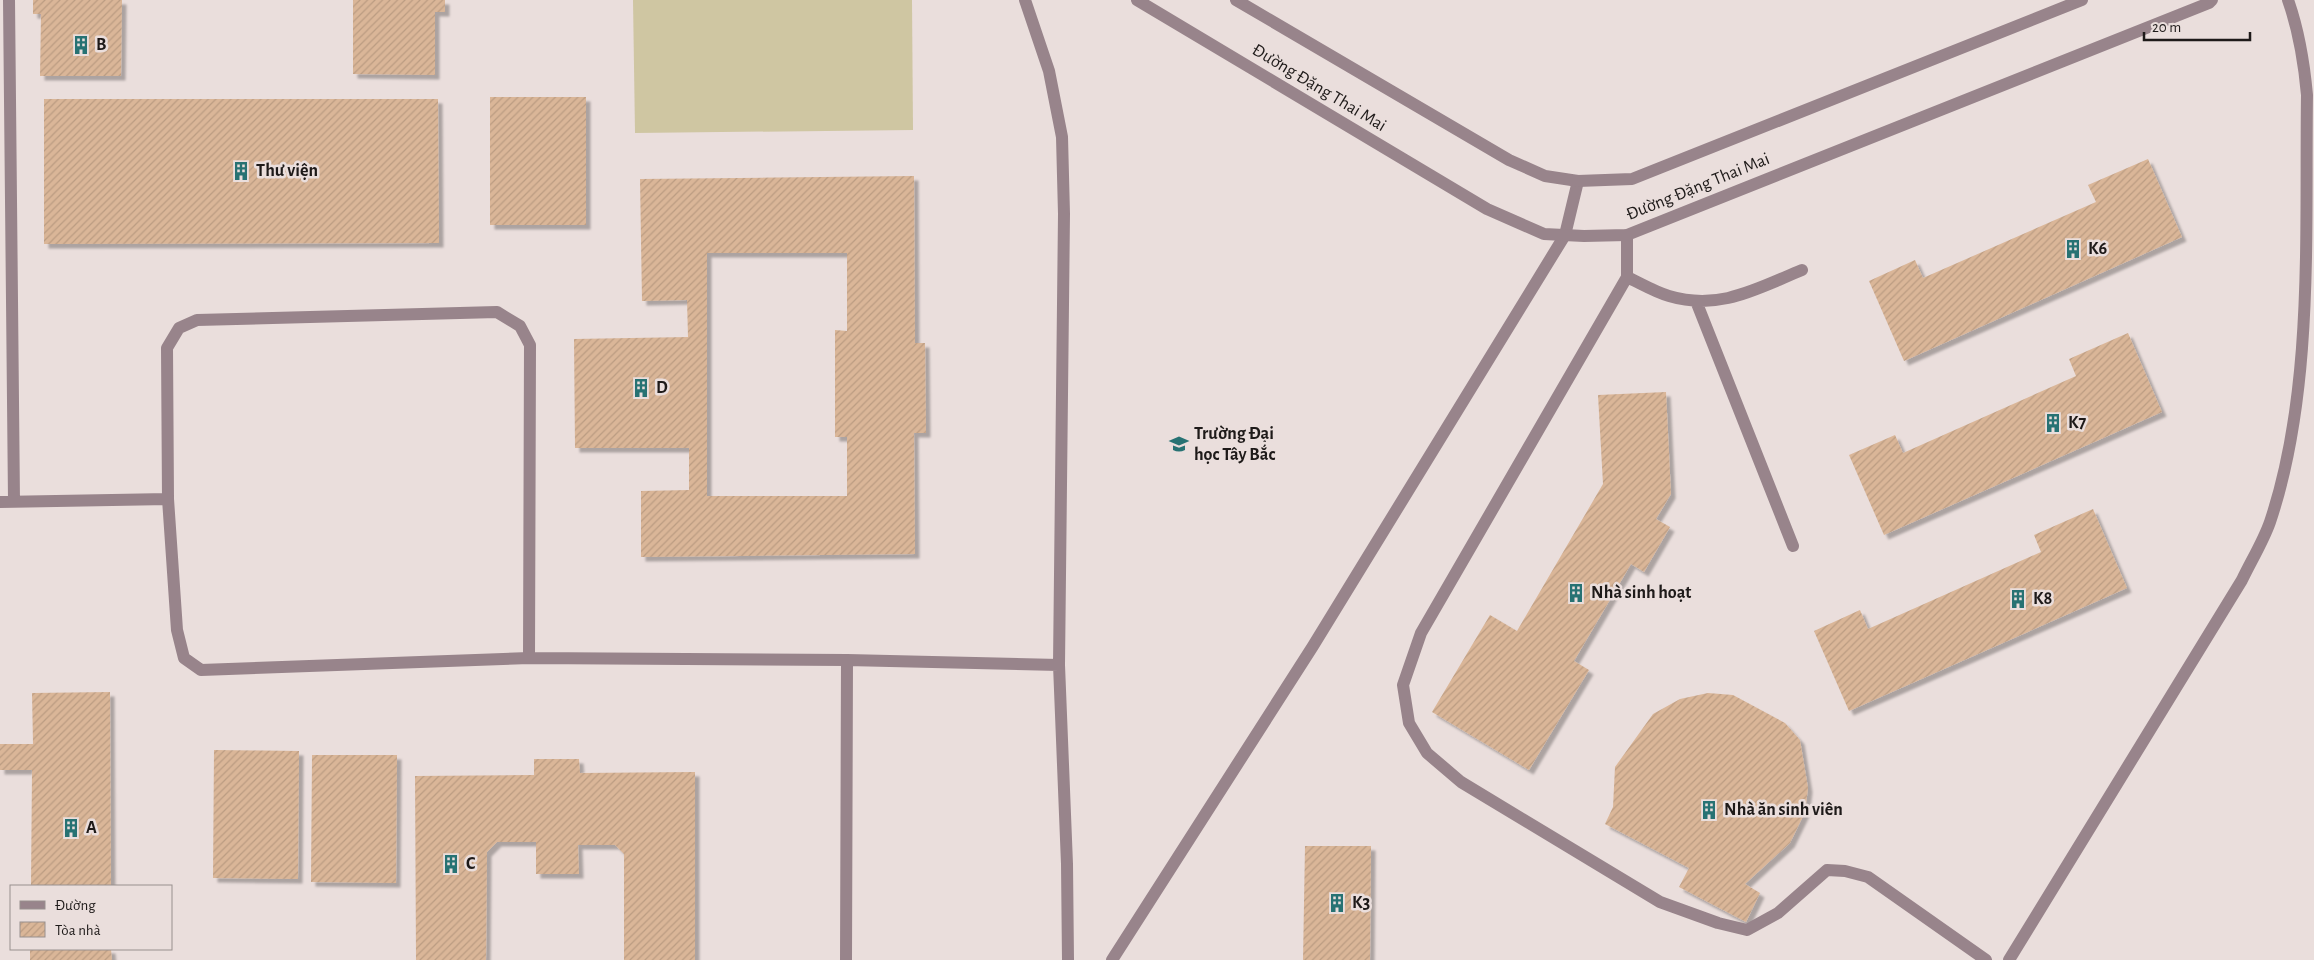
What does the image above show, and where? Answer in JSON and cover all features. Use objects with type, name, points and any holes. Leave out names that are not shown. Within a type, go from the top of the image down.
[{"type":"street","points":[[10,0],[14,501]]},
{"type":"street","points":[[1025,0],[1048,71],[1062,137],[1064,214],[1059,665],[1067,864],[1068,960]]},
{"type":"street","name":"Đường Đặng Thai Mai","points":[[1137,0],[1487,209],[1544,234],[1565,235],[1627,235],[2199,7],[2212,0]]},
{"type":"street","name":"Đường Đặng Thai Mai","points":[[1236,0],[1509,160],[1545,176],[1578,180],[1632,179],[2082,0]]},
{"type":"street","points":[[2009,960],[2237,587],[2270,523],[2286,463],[2299,395],[2304,325],[2307,95],[2304,58],[2297,25],[2288,0]]},
{"type":"street","points":[[1112,960],[1313,646],[1565,235],[1578,180]]},
{"type":"street","points":[[1627,235],[1627,277],[1421,633],[1403,684],[1409,723],[1428,753],[1461,782],[1660,902],[1718,923],[1747,930],[1778,913],[1827,870],[1845,871],[1868,877],[1986,960]]},
{"type":"street","points":[[1627,277],[1668,296],[1696,301],[1718,302],[1746,293],[1802,270]]},
{"type":"street","points":[[1696,301],[1793,546]]},
{"type":"street","points":[[529,658],[530,345],[520,326],[497,312],[197,320],[179,328],[167,348],[168,499],[177,630],[184,658],[201,670],[529,658],[847,660],[1059,665]]},
{"type":"street","points":[[0,502],[168,499]]},
{"type":"street","points":[[846,960],[847,660]]},
{"type":"shaded area","points":[[633,0],[912,0],[913,130],[635,133]]},
{"type":"building","name":"B","points":[[33,0],[122,0],[121,76],[40,76],[41,14],[33,14]]},
{"type":"building","points":[[353,0],[445,0],[445,12],[435,12],[435,75],[353,74]]},
{"type":"building","points":[[490,97],[586,97],[586,225],[490,225]]},
{"type":"building","name":"Thư viện","points":[[44,99],[438,99],[439,243],[44,244]]},
{"type":"building","name":"K6","points":[[2148,159],[2182,237],[1904,361],[1869,281],[1915,260],[1923,278],[2096,202],[2088,185]]},
{"type":"building","name":"D","points":[[914,176],[915,343],[925,343],[926,433],[914,433],[915,554],[641,557],[641,491],[689,490],[689,448],[575,448],[574,339],[688,337],[687,300],[642,301],[640,179]],"holes":[[[707,253],[847,253],[847,331],[835,330],[835,437],[847,437],[847,496],[707,496]]]},
{"type":"building","name":"K7","points":[[2128,333],[2162,412],[1884,535],[1849,455],[1895,435],[1903,453],[2076,376],[2069,359]]},
{"type":"building","name":"Nhà sinh hoạt","points":[[1666,392],[1671,494],[1656,519],[1670,527],[1644,572],[1631,564],[1574,661],[1589,670],[1529,770],[1432,712],[1490,615],[1517,631],[1603,484],[1598,395]]},
{"type":"building","name":"K8","points":[[2093,509],[2127,588],[1849,711],[1814,631],[1860,610],[1868,629],[2041,552],[2034,535]]},
{"type":"building","name":"A","points":[[110,692],[111,885],[31,885],[32,770],[0,770],[0,744],[33,744],[32,693]]},
{"type":"building","name":"Nhà ăn sinh viên","points":[[1708,693],[1733,695],[1785,723],[1800,740],[1808,788],[1805,812],[1790,843],[1745,884],[1760,893],[1746,922],[1679,887],[1689,868],[1605,824],[1613,807],[1615,767],[1653,714],[1680,699]]},
{"type":"building","points":[[214,750],[299,751],[298,879],[213,878]]},
{"type":"building","points":[[312,755],[397,755],[396,883],[311,882]]},
{"type":"building","name":"C","points":[[534,759],[579,759],[580,773],[695,772],[695,960],[624,960],[624,854],[615,845],[578,845],[579,874],[536,874],[536,842],[497,842],[487,852],[486,960],[416,960],[415,776],[534,775]]},
{"type":"building","name":"K3","points":[[1305,846],[1371,846],[1370,960],[1303,960]]},
{"type":"building","points":[[30,950],[111,950],[112,960],[30,960]]},
{"type":"place","name":"B","points":[[81,45]]},
{"type":"place","name":"Thư viện","points":[[241,171]]},
{"type":"place","name":"K6","points":[[2073,249]]},
{"type":"place","name":"D","points":[[641,388]]},
{"type":"place","name":"K7","points":[[2053,423]]},
{"type":"place","name":"Trường Đại học Tây Bắc","points":[[1179,444]]},
{"type":"place","name":"Nhà sinh hoạt","points":[[1576,593]]},
{"type":"place","name":"K8","points":[[2018,599]]},
{"type":"place","name":"Nhà ăn sinh viên","points":[[1709,810]]},
{"type":"place","name":"A","points":[[71,828]]},
{"type":"place","name":"C","points":[[451,864]]},
{"type":"place","name":"K3","points":[[1337,903]]}]
